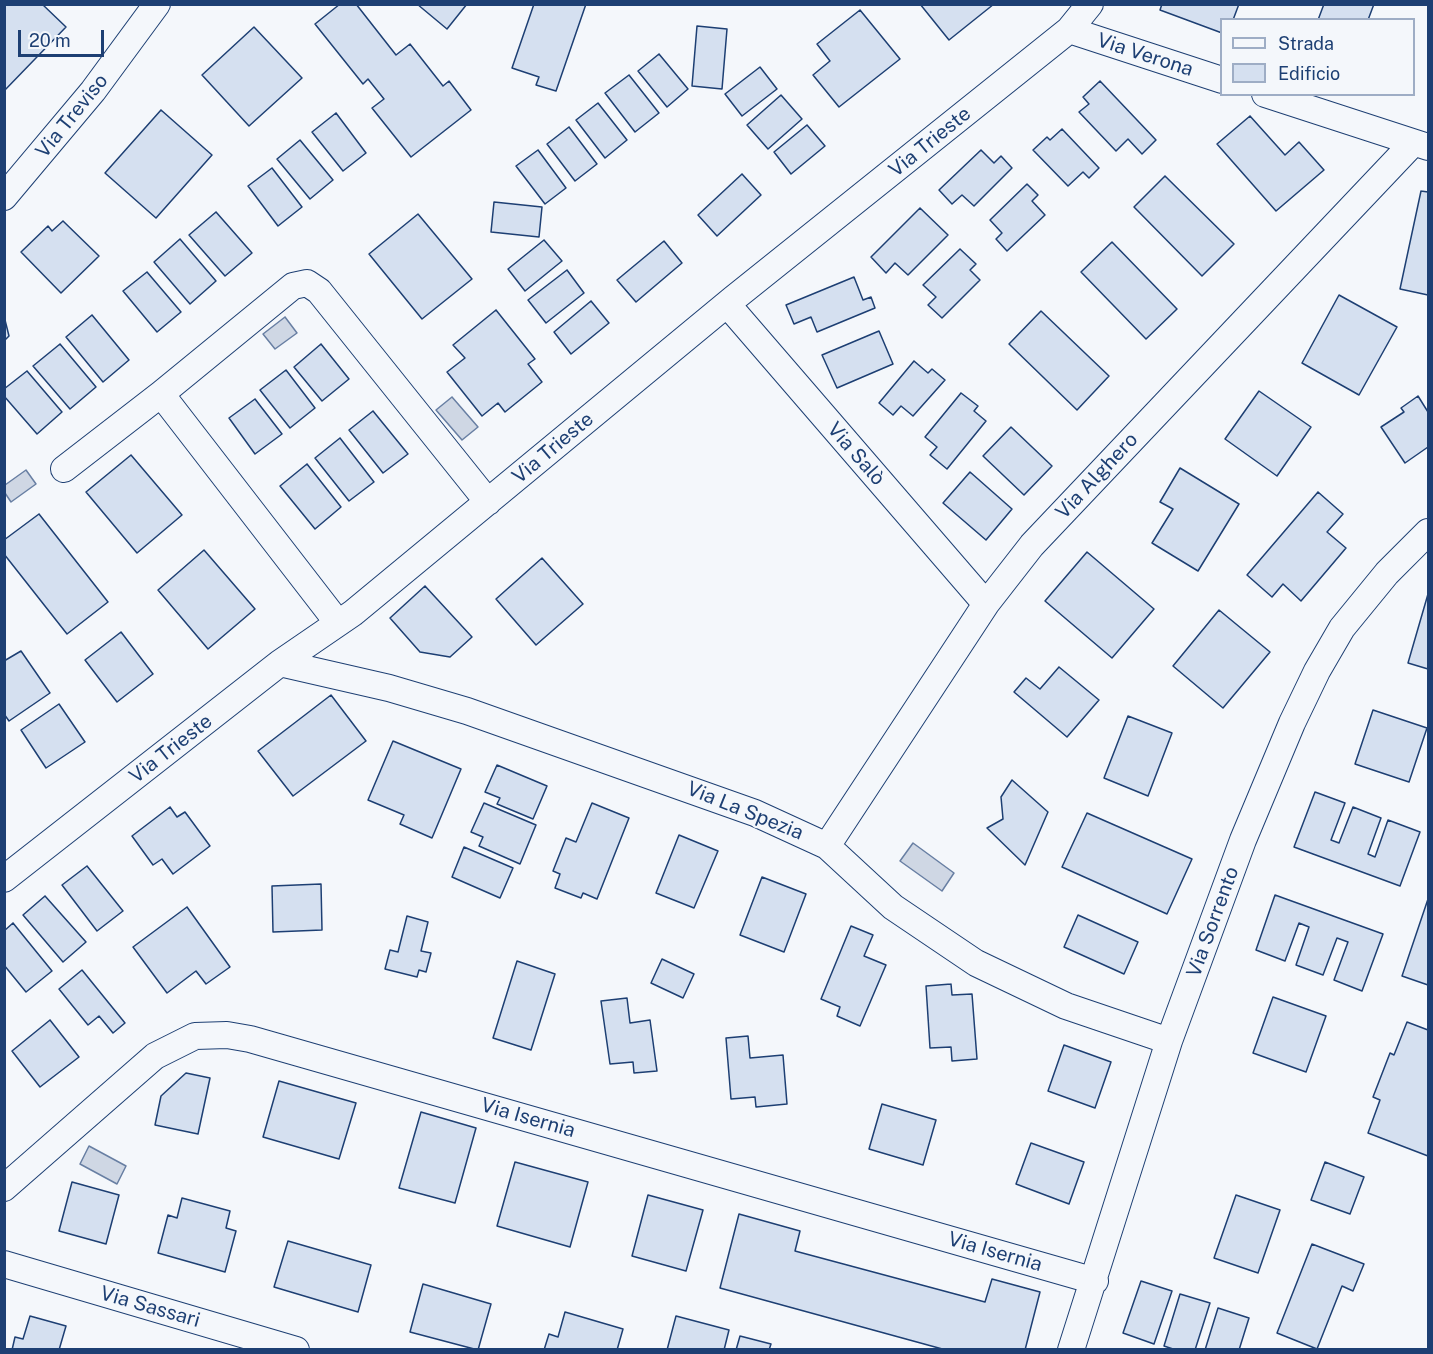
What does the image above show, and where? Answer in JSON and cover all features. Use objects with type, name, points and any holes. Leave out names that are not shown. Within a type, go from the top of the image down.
[{"type":"street","name":"Via Treviso","points":[[4,197],[93,91],[157,4]]},
{"type":"street","name":"Via Trieste","points":[[4,879],[280,663],[338,623],[727,304],[1069,30],[1090,4]]},
{"type":"street","name":"Via Verona","points":[[1069,30],[1220,80]]},
{"type":"street","points":[[1271,96],[1421,145]]},
{"type":"street","name":"Via Alghero","points":[[827,846],[986,604],[1056,519],[1421,145]]},
{"type":"street","points":[[64,469],[161,394],[293,286],[307,283],[319,291],[488,502]]},
{"type":"street","name":"Via Salò","points":[[727,304],[986,604]]},
{"type":"street","points":[[161,394],[338,623]]},
{"type":"street","name":"Via Sorrento","points":[[1071,1350],[1095,1281],[1169,1041],[1244,840],[1317,671],[1358,607],[1428,532]]},
{"type":"street","name":"Via La Spezia","points":[[280,663],[389,688],[508,725],[755,813],[827,846],[893,907],[962,956],[1066,1006],[1169,1041]]},
{"type":"street","name":"Via Isernia","points":[[4,1188],[155,1056],[195,1036],[227,1035],[262,1042],[1095,1281]]},
{"type":"street","name":"Via Sassari","points":[[4,1264],[296,1350]]},
{"type":"shaded area","points":[[285,317],[297,333],[275,349],[263,334]]},
{"type":"shaded area","points":[[452,397],[478,427],[462,440],[436,410]]},
{"type":"shaded area","points":[[26,470],[36,484],[11,502],[5,493],[5,485]]},
{"type":"shaded area","points":[[913,843],[954,873],[942,891],[900,861]]},
{"type":"shaded area","points":[[89,1146],[126,1166],[117,1184],[80,1164]]},
{"type":"building","points":[[4,4],[42,4],[66,27],[4,91]]},
{"type":"building","points":[[340,4],[356,4],[396,55],[410,44],[443,86],[449,81],[471,110],[411,157],[372,108],[384,99],[368,79],[363,84],[315,24]]},
{"type":"building","points":[[417,4],[467,4],[447,29]]},
{"type":"building","points":[[534,4],[586,4],[556,91],[536,85],[539,77],[512,68]]},
{"type":"building","points":[[920,4],[994,4],[949,40]]},
{"type":"building","points":[[1162,4],[1239,4],[1234,18],[1220,18],[1220,32],[1160,10]]},
{"type":"building","points":[[1324,4],[1374,4],[1369,18],[1319,18]]},
{"type":"building","points":[[860,10],[900,59],[839,107],[813,75],[830,61],[817,44]]},
{"type":"building","points":[[697,26],[727,29],[722,89],[692,86]]},
{"type":"building","points":[[254,27],[302,78],[249,126],[202,75]]},
{"type":"building","points":[[659,54],[688,89],[667,107],[638,71]]},
{"type":"building","points":[[760,67],[777,89],[742,116],[725,94]]},
{"type":"building","points":[[629,75],[659,113],[635,132],[605,93]]},
{"type":"building","points":[[1100,81],[1156,140],[1142,154],[1128,139],[1116,151],[1079,112],[1089,104],[1083,97]]},
{"type":"building","points":[[781,95],[802,119],[768,149],[747,125]]},
{"type":"building","points":[[598,103],[627,140],[605,158],[576,120]]},
{"type":"building","points":[[161,110],[212,155],[156,218],[105,173]]},
{"type":"building","points":[[336,113],[366,153],[343,171],[312,132]]},
{"type":"building","points":[[1250,116],[1285,155],[1299,142],[1324,170],[1276,211],[1217,144]]},
{"type":"building","points":[[807,125],[825,146],[791,174],[774,152]]},
{"type":"building","points":[[569,127],[597,164],[575,181],[547,144]]},
{"type":"building","points":[[1062,129],[1099,168],[1089,178],[1083,172],[1068,186],[1033,150],[1047,137],[1050,140]]},
{"type":"building","points":[[300,140],[333,180],[310,199],[277,159]]},
{"type":"building","points":[[538,150],[566,188],[545,204],[516,166]]},
{"type":"building","points":[[981,150],[994,163],[1001,156],[1012,168],[974,206],[962,195],[952,204],[939,190]]},
{"type":"building","points":[[272,168],[302,207],[278,226],[248,186]]},
{"type":"building","points":[[742,174],[761,195],[717,236],[698,215]]},
{"type":"building","points":[[1165,176],[1234,244],[1202,276],[1134,207]]},
{"type":"building","points":[[1027,184],[1038,195],[1032,201],[1045,215],[1007,251],[996,239],[1002,233],[990,220]]},
{"type":"building","points":[[1421,191],[1428,192],[1428,295],[1400,289]]},
{"type":"building","points":[[494,202],[542,207],[539,237],[491,232]]},
{"type":"building","points":[[920,208],[948,235],[908,275],[895,263],[886,273],[871,257]]},
{"type":"building","points":[[216,212],[252,253],[225,276],[189,235]]},
{"type":"building","points":[[418,214],[472,279],[422,319],[369,254]]},
{"type":"building","points":[[63,221],[99,256],[61,293],[21,252],[48,226],[52,231]]},
{"type":"building","points":[[180,239],[216,281],[190,304],[154,262]]},
{"type":"building","points":[[544,240],[562,261],[525,291],[508,269]]},
{"type":"building","points":[[664,241],[682,263],[636,302],[617,280]]},
{"type":"building","points":[[1112,242],[1177,309],[1146,339],[1081,272]]},
{"type":"building","points":[[960,249],[976,264],[970,270],[980,280],[942,318],[928,305],[936,297],[923,285]]},
{"type":"building","points":[[567,270],[584,293],[546,323],[528,300]]},
{"type":"building","points":[[147,272],[181,312],[157,332],[123,291]]},
{"type":"building","points":[[854,277],[863,300],[871,297],[875,308],[817,332],[811,317],[794,324],[786,305]]},
{"type":"building","points":[[1339,295],[1397,327],[1359,395],[1302,363]]},
{"type":"building","points":[[591,301],[609,323],[571,354],[554,332]]},
{"type":"building","points":[[496,310],[535,359],[528,364],[542,382],[505,412],[498,403],[482,416],[447,372],[465,358],[453,345]]},
{"type":"building","points":[[1041,311],[1109,376],[1077,410],[1009,344]]},
{"type":"building","points":[[92,315],[129,360],[103,382],[66,337]]},
{"type":"building","points":[[4,316],[9,336],[4,341]]},
{"type":"building","points":[[879,331],[893,364],[837,388],[822,355]]},
{"type":"building","points":[[60,344],[96,387],[70,409],[33,366]]},
{"type":"building","points":[[321,344],[349,379],[322,401],[294,367]]},
{"type":"building","points":[[914,361],[928,373],[932,369],[945,380],[913,416],[901,406],[893,415],[879,403]]},
{"type":"building","points":[[286,370],[315,408],[290,428],[260,390]]},
{"type":"building","points":[[27,371],[62,412],[37,434],[4,396],[4,389]]},
{"type":"building","points":[[1259,391],[1311,427],[1277,476],[1225,439]]},
{"type":"building","points":[[961,393],[978,406],[974,411],[986,421],[947,469],[930,455],[937,447],[925,437]]},
{"type":"building","points":[[1418,396],[1428,412],[1428,447],[1405,463],[1381,427],[1404,412],[1401,408]]},
{"type":"building","points":[[255,399],[282,434],[255,454],[229,418]]},
{"type":"building","points":[[373,411],[408,454],[383,473],[349,430]]},
{"type":"building","points":[[1011,427],[1052,466],[1024,495],[983,456]]},
{"type":"building","points":[[340,438],[374,482],[349,501],[315,458]]},
{"type":"building","points":[[131,455],[182,515],[137,553],[86,492]]},
{"type":"building","points":[[307,464],[341,507],[315,529],[280,486]]},
{"type":"building","points":[[1180,468],[1239,504],[1198,571],[1152,543],[1173,509],[1160,502]]},
{"type":"building","points":[[970,472],[1012,509],[986,540],[943,503]]},
{"type":"building","points":[[1318,492],[1343,514],[1327,532],[1346,548],[1301,601],[1283,584],[1272,597],[1247,575]]},
{"type":"building","points":[[39,514],[108,602],[67,634],[4,554],[4,540]]},
{"type":"building","points":[[204,550],[255,609],[208,649],[158,590]]},
{"type":"building","points":[[1087,552],[1154,609],[1112,658],[1045,601]]},
{"type":"building","points":[[542,558],[583,604],[536,645],[496,599]]},
{"type":"building","points":[[425,586],[472,637],[450,657],[420,652],[390,618]]},
{"type":"building","points":[[1428,594],[1428,669],[1408,663]]},
{"type":"building","points":[[1219,610],[1270,652],[1223,708],[1173,666]]},
{"type":"building","points":[[121,632],[153,674],[117,702],[85,660]]},
{"type":"building","points":[[21,651],[50,693],[9,721],[4,714],[4,661]]},
{"type":"building","points":[[1059,667],[1099,700],[1067,737],[1014,692],[1026,678],[1040,689]]},
{"type":"building","points":[[331,695],[366,741],[293,796],[258,751]]},
{"type":"building","points":[[59,704],[85,742],[46,768],[21,730]]},
{"type":"building","points":[[1373,710],[1427,728],[1409,782],[1355,764]]},
{"type":"building","points":[[1128,716],[1172,733],[1148,796],[1104,778]]},
{"type":"building","points":[[393,741],[461,769],[432,838],[400,824],[404,815],[368,800]]},
{"type":"building","points":[[497,765],[547,786],[533,819],[497,804],[500,798],[485,792]]},
{"type":"building","points":[[1012,780],[1048,812],[1025,865],[987,828],[1003,819],[1001,797]]},
{"type":"building","points":[[1315,792],[1345,803],[1331,840],[1339,843],[1353,807],[1381,818],[1368,854],[1375,857],[1388,820],[1420,832],[1400,886],[1294,847]]},
{"type":"building","points":[[484,803],[536,825],[520,864],[479,846],[483,837],[471,832]]},
{"type":"building","points":[[592,803],[629,818],[597,899],[583,893],[581,898],[555,888],[560,874],[553,871],[566,838],[576,842]]},
{"type":"building","points":[[170,807],[177,817],[185,812],[210,846],[173,874],[162,859],[153,865],[132,836]]},
{"type":"building","points":[[1087,813],[1192,859],[1167,914],[1062,867]]},
{"type":"building","points":[[679,835],[718,851],[694,908],[656,893]]},
{"type":"building","points":[[464,847],[513,868],[500,898],[452,877]]},
{"type":"building","points":[[87,866],[123,911],[97,931],[62,885]]},
{"type":"building","points":[[762,877],[806,894],[784,952],[740,935]]},
{"type":"building","points":[[321,884],[322,930],[273,932],[272,886]]},
{"type":"building","points":[[1275,895],[1383,934],[1362,991],[1334,980],[1348,942],[1337,938],[1323,975],[1296,965],[1309,927],[1299,923],[1285,961],[1256,950]]},
{"type":"building","points":[[45,896],[86,942],[63,962],[23,915]]},
{"type":"building","points":[[1428,899],[1428,985],[1402,976]]},
{"type":"building","points":[[187,907],[230,967],[206,984],[196,971],[167,993],[133,947]]},
{"type":"building","points":[[1078,915],[1138,942],[1124,974],[1064,947]]},
{"type":"building","points":[[407,916],[428,922],[421,951],[431,953],[426,972],[419,970],[417,977],[385,969],[390,950],[398,952]]},
{"type":"building","points":[[13,923],[52,971],[26,992],[4,965],[4,931]]},
{"type":"building","points":[[851,926],[873,935],[864,956],[886,965],[860,1026],[837,1016],[840,1007],[821,999]]},
{"type":"building","points":[[662,959],[694,974],[683,998],[651,983]]},
{"type":"building","points":[[517,961],[555,974],[531,1050],[493,1038]]},
{"type":"building","points":[[82,970],[125,1023],[113,1033],[99,1016],[88,1025],[59,989]]},
{"type":"building","points":[[951,984],[952,995],[972,994],[977,1059],[952,1061],[951,1047],[930,1048],[926,986]]},
{"type":"building","points":[[1273,997],[1326,1016],[1306,1072],[1253,1053]]},
{"type":"building","points":[[627,998],[630,1023],[650,1020],[657,1071],[634,1073],[633,1062],[610,1064],[601,1001]]},
{"type":"building","points":[[50,1020],[79,1057],[40,1087],[12,1051]]},
{"type":"building","points":[[1407,1022],[1428,1030],[1428,1156],[1368,1133],[1380,1100],[1373,1097],[1390,1053],[1394,1055]]},
{"type":"building","points":[[748,1036],[750,1058],[783,1055],[787,1104],[756,1107],[755,1097],[731,1099],[726,1038]]},
{"type":"building","points":[[1064,1045],[1111,1062],[1095,1108],[1048,1091]]},
{"type":"building","points":[[186,1073],[210,1078],[198,1134],[155,1125],[161,1096]]},
{"type":"building","points":[[279,1081],[356,1103],[339,1159],[263,1137]]},
{"type":"building","points":[[882,1104],[936,1120],[923,1165],[869,1149]]},
{"type":"building","points":[[421,1112],[476,1128],[455,1203],[399,1188]]},
{"type":"building","points":[[1031,1143],[1084,1162],[1069,1204],[1016,1184]]},
{"type":"building","points":[[515,1162],[588,1182],[570,1247],[497,1226]]},
{"type":"building","points":[[1325,1162],[1364,1177],[1350,1214],[1311,1200]]},
{"type":"building","points":[[72,1182],[119,1195],[106,1244],[59,1231]]},
{"type":"building","points":[[648,1195],[703,1210],[686,1271],[632,1256]]},
{"type":"building","points":[[1236,1195],[1280,1210],[1258,1273],[1214,1258]]},
{"type":"building","points":[[182,1198],[230,1211],[226,1228],[236,1231],[225,1272],[158,1253],[168,1215],[177,1218]]},
{"type":"building","points":[[739,1214],[800,1231],[795,1251],[985,1302],[992,1279],[1040,1292],[1025,1350],[946,1350],[720,1288]]},
{"type":"building","points":[[288,1241],[371,1265],[358,1312],[274,1287]]},
{"type":"building","points":[[1312,1244],[1364,1264],[1353,1291],[1342,1286],[1317,1349],[1277,1333]]},
{"type":"building","points":[[1141,1281],[1172,1291],[1154,1344],[1123,1333]]},
{"type":"building","points":[[423,1284],[491,1304],[478,1350],[410,1332]]},
{"type":"building","points":[[1180,1294],[1210,1303],[1195,1350],[1176,1350],[1164,1346]]},
{"type":"building","points":[[1218,1308],[1249,1318],[1239,1350],[1205,1350]]},
{"type":"building","points":[[565,1312],[623,1329],[617,1350],[544,1350],[549,1334],[558,1337]]},
{"type":"building","points":[[30,1316],[66,1326],[59,1350],[12,1350],[15,1337],[23,1339]]},
{"type":"building","points":[[676,1316],[729,1330],[724,1350],[667,1350]]},
{"type":"building","points":[[740,1336],[771,1344],[769,1350],[736,1350]]}]
